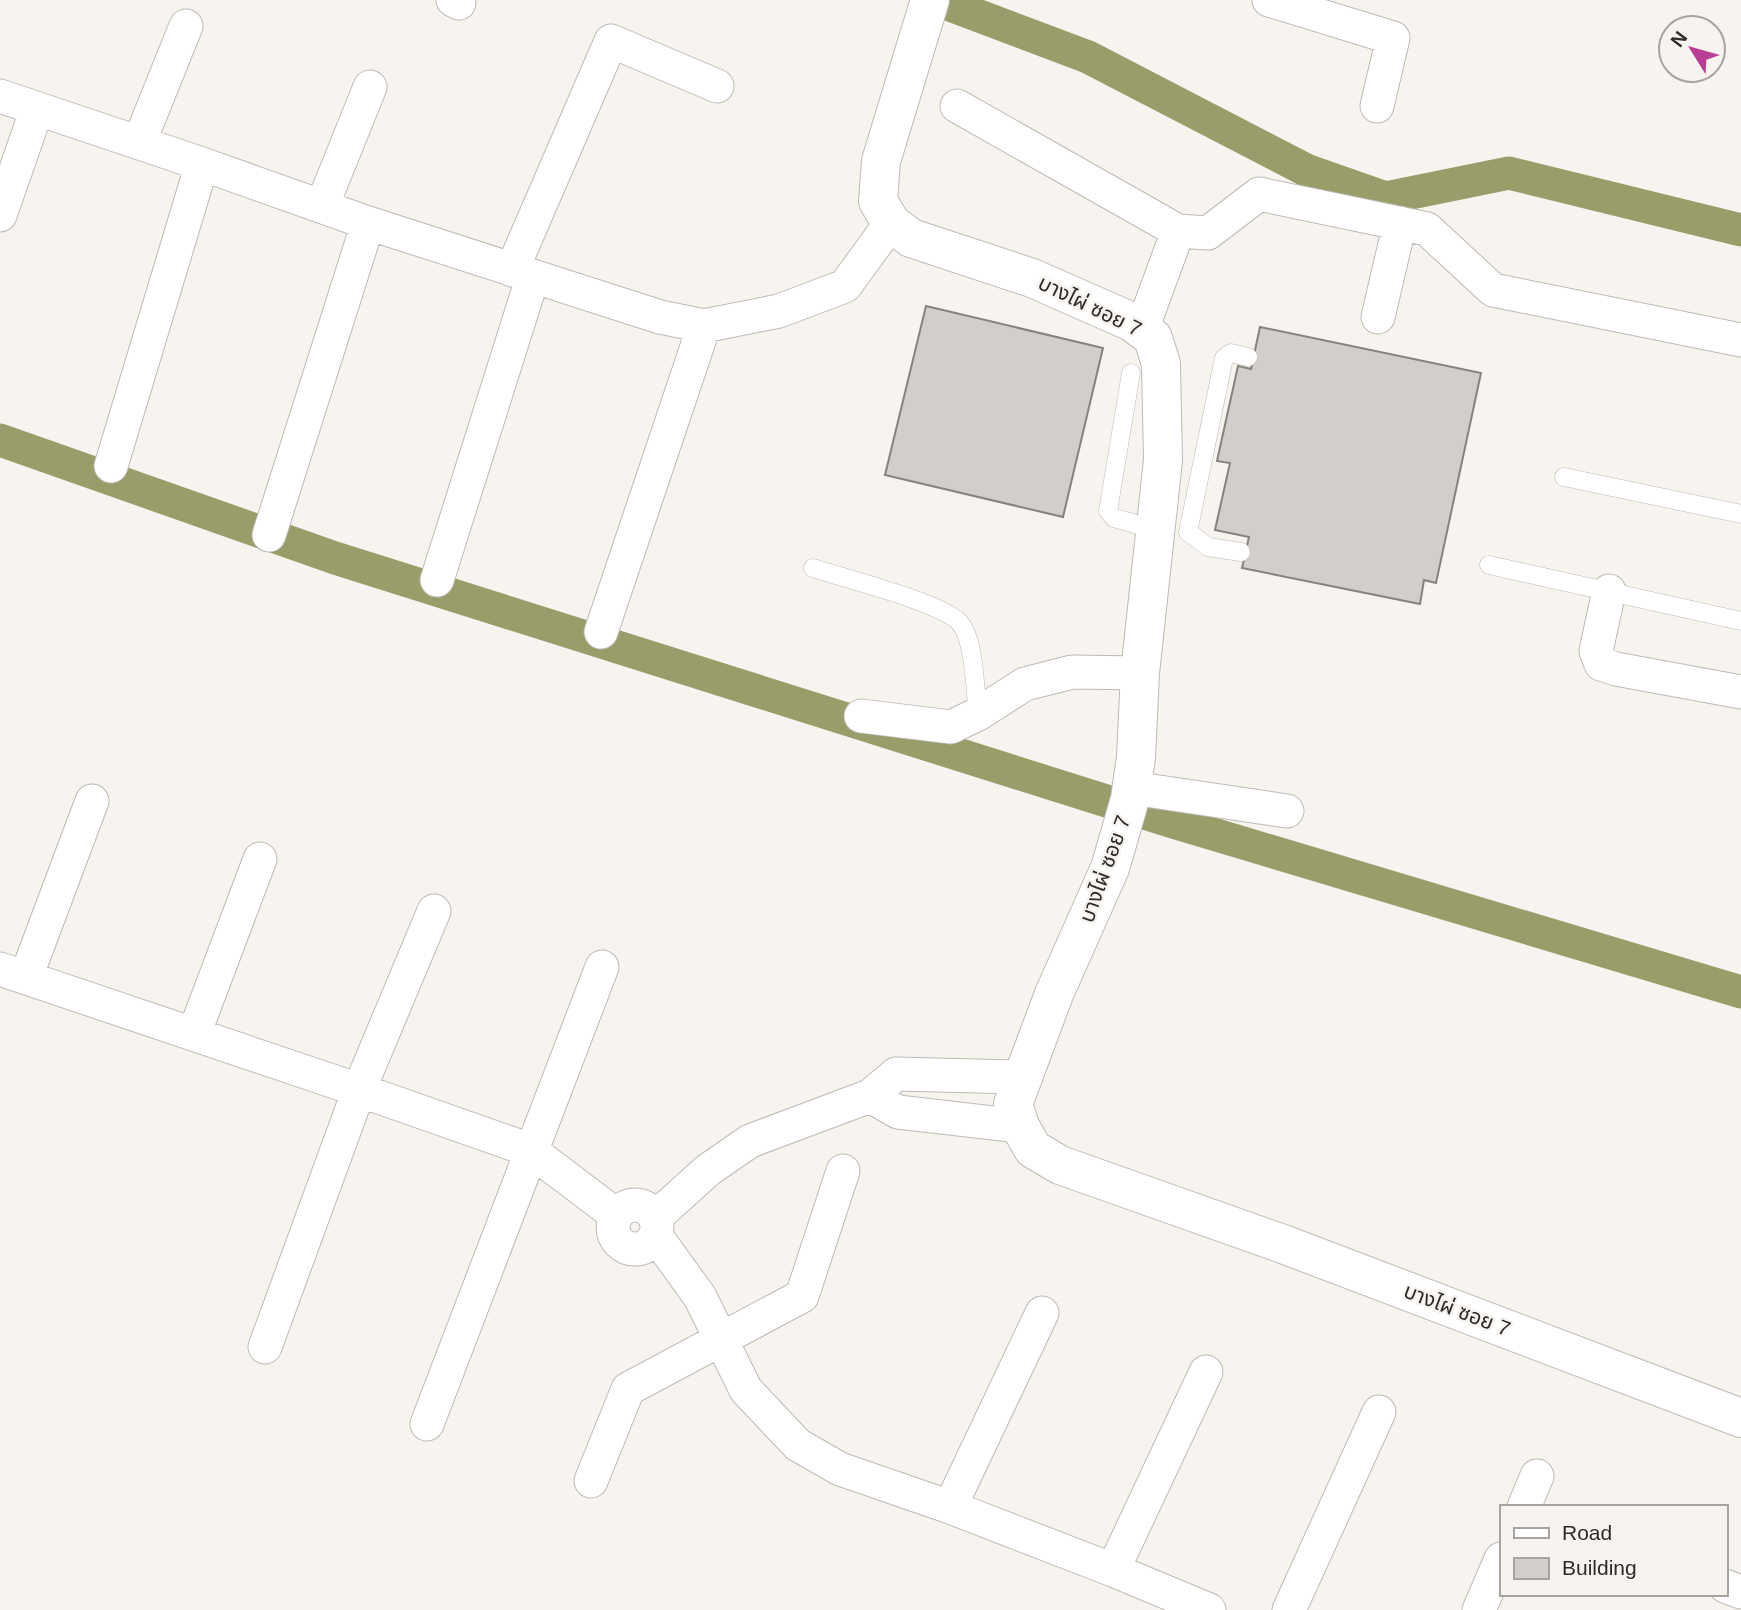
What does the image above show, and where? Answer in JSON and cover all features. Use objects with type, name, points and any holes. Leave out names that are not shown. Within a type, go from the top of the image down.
[{"type":"street","points":[[0,96],[368,223],[660,317],[704,326],[779,312],[845,286],[891,223],[878,201],[881,161],[930,0]]},
{"type":"street","points":[[1269,0],[1393,38],[1377,106]]},
{"type":"street","points":[[139,143],[186,26]]},
{"type":"street","points":[[437,580],[523,273],[611,41],[717,86]]},
{"type":"street","points":[[322,206],[370,88]]},
{"type":"street","points":[[957,106],[1178,231],[1208,233],[1259,194],[1427,229],[1493,290],[1741,340]]},
{"type":"street","points":[[0,215],[37,109]]},
{"type":"street","points":[[111,466],[202,164]]},
{"type":"street","points":[[269,535],[368,223]]},
{"type":"street","name":"บางไผ่ ซอย 7","points":[[891,223],[911,238],[1032,278],[1132,322],[1153,338],[1161,364],[1163,460],[1172,531],[1140,673],[1128,803],[1110,868],[1054,993],[1013,1104],[1020,1126],[1033,1149],[1060,1165],[1283,1244],[1741,1418]]},
{"type":"street","points":[[1378,317],[1399,223]]},
{"type":"street","points":[[1142,329],[1178,231]]},
{"type":"street","points":[[601,632],[704,326]]},
{"type":"street","points":[[1609,592],[1596,651],[1601,664],[1616,670],[1741,692]]},
{"type":"street","points":[[860,716],[951,727],[978,714],[1025,684],[1072,672],[1140,673]]},
{"type":"street","points":[[93,801],[13,973],[530,1150],[617,1216],[613,1225],[614,1233],[624,1246],[633,1250],[650,1243],[656,1227],[708,1170],[750,1141],[870,1096],[896,1074],[1023,1077]]},
{"type":"street","points":[[1128,803],[1287,811]]},
{"type":"street","points":[[194,1034],[260,859]]},
{"type":"street","points":[[265,1347],[359,1090],[434,911]]},
{"type":"street","points":[[426,1424],[602,967]]},
{"type":"street","points":[[870,1096],[898,1112],[1020,1126]]},
{"type":"street","points":[[591,1481],[628,1389],[802,1296],[843,1171]]},
{"type":"street","points":[[656,1227],[700,1297],[746,1390],[798,1445],[840,1469],[950,1507],[1209,1610]]},
{"type":"street","points":[[950,1507],[1042,1313]]},
{"type":"street","points":[[1113,1570],[1206,1372]]},
{"type":"street","points":[[1289,1610],[1379,1412]]},
{"type":"street","points":[[1525,1505],[1538,1476]]},
{"type":"street","points":[[1479,1610],[1500,1561]]},
{"type":"lane","points":[[1172,531],[1224,358],[1231,353],[1248,357]]},
{"type":"lane","points":[[1131,373],[1108,511],[1114,519],[1172,531],[1208,547],[1241,552]]},
{"type":"lane","points":[[1564,477],[1741,514]]},
{"type":"lane","points":[[1489,565],[1741,621]]},
{"type":"lane","points":[[813,568],[938,607],[960,623],[969,642],[978,714]]},
{"type":"building","points":[[926,306],[1103,348],[1063,517],[885,475]]},
{"type":"building","points":[[1260,327],[1481,373],[1436,583],[1424,580],[1420,604],[1242,568],[1249,537],[1215,530],[1230,463],[1217,461],[1238,366],[1251,369]]},
{"type":"waterway","points":[[937,0],[1088,57],[1306,170],[1386,198],[1509,173],[1741,230]]},
{"type":"waterway","points":[[0,440],[335,558],[1173,822],[1741,992]]}]
